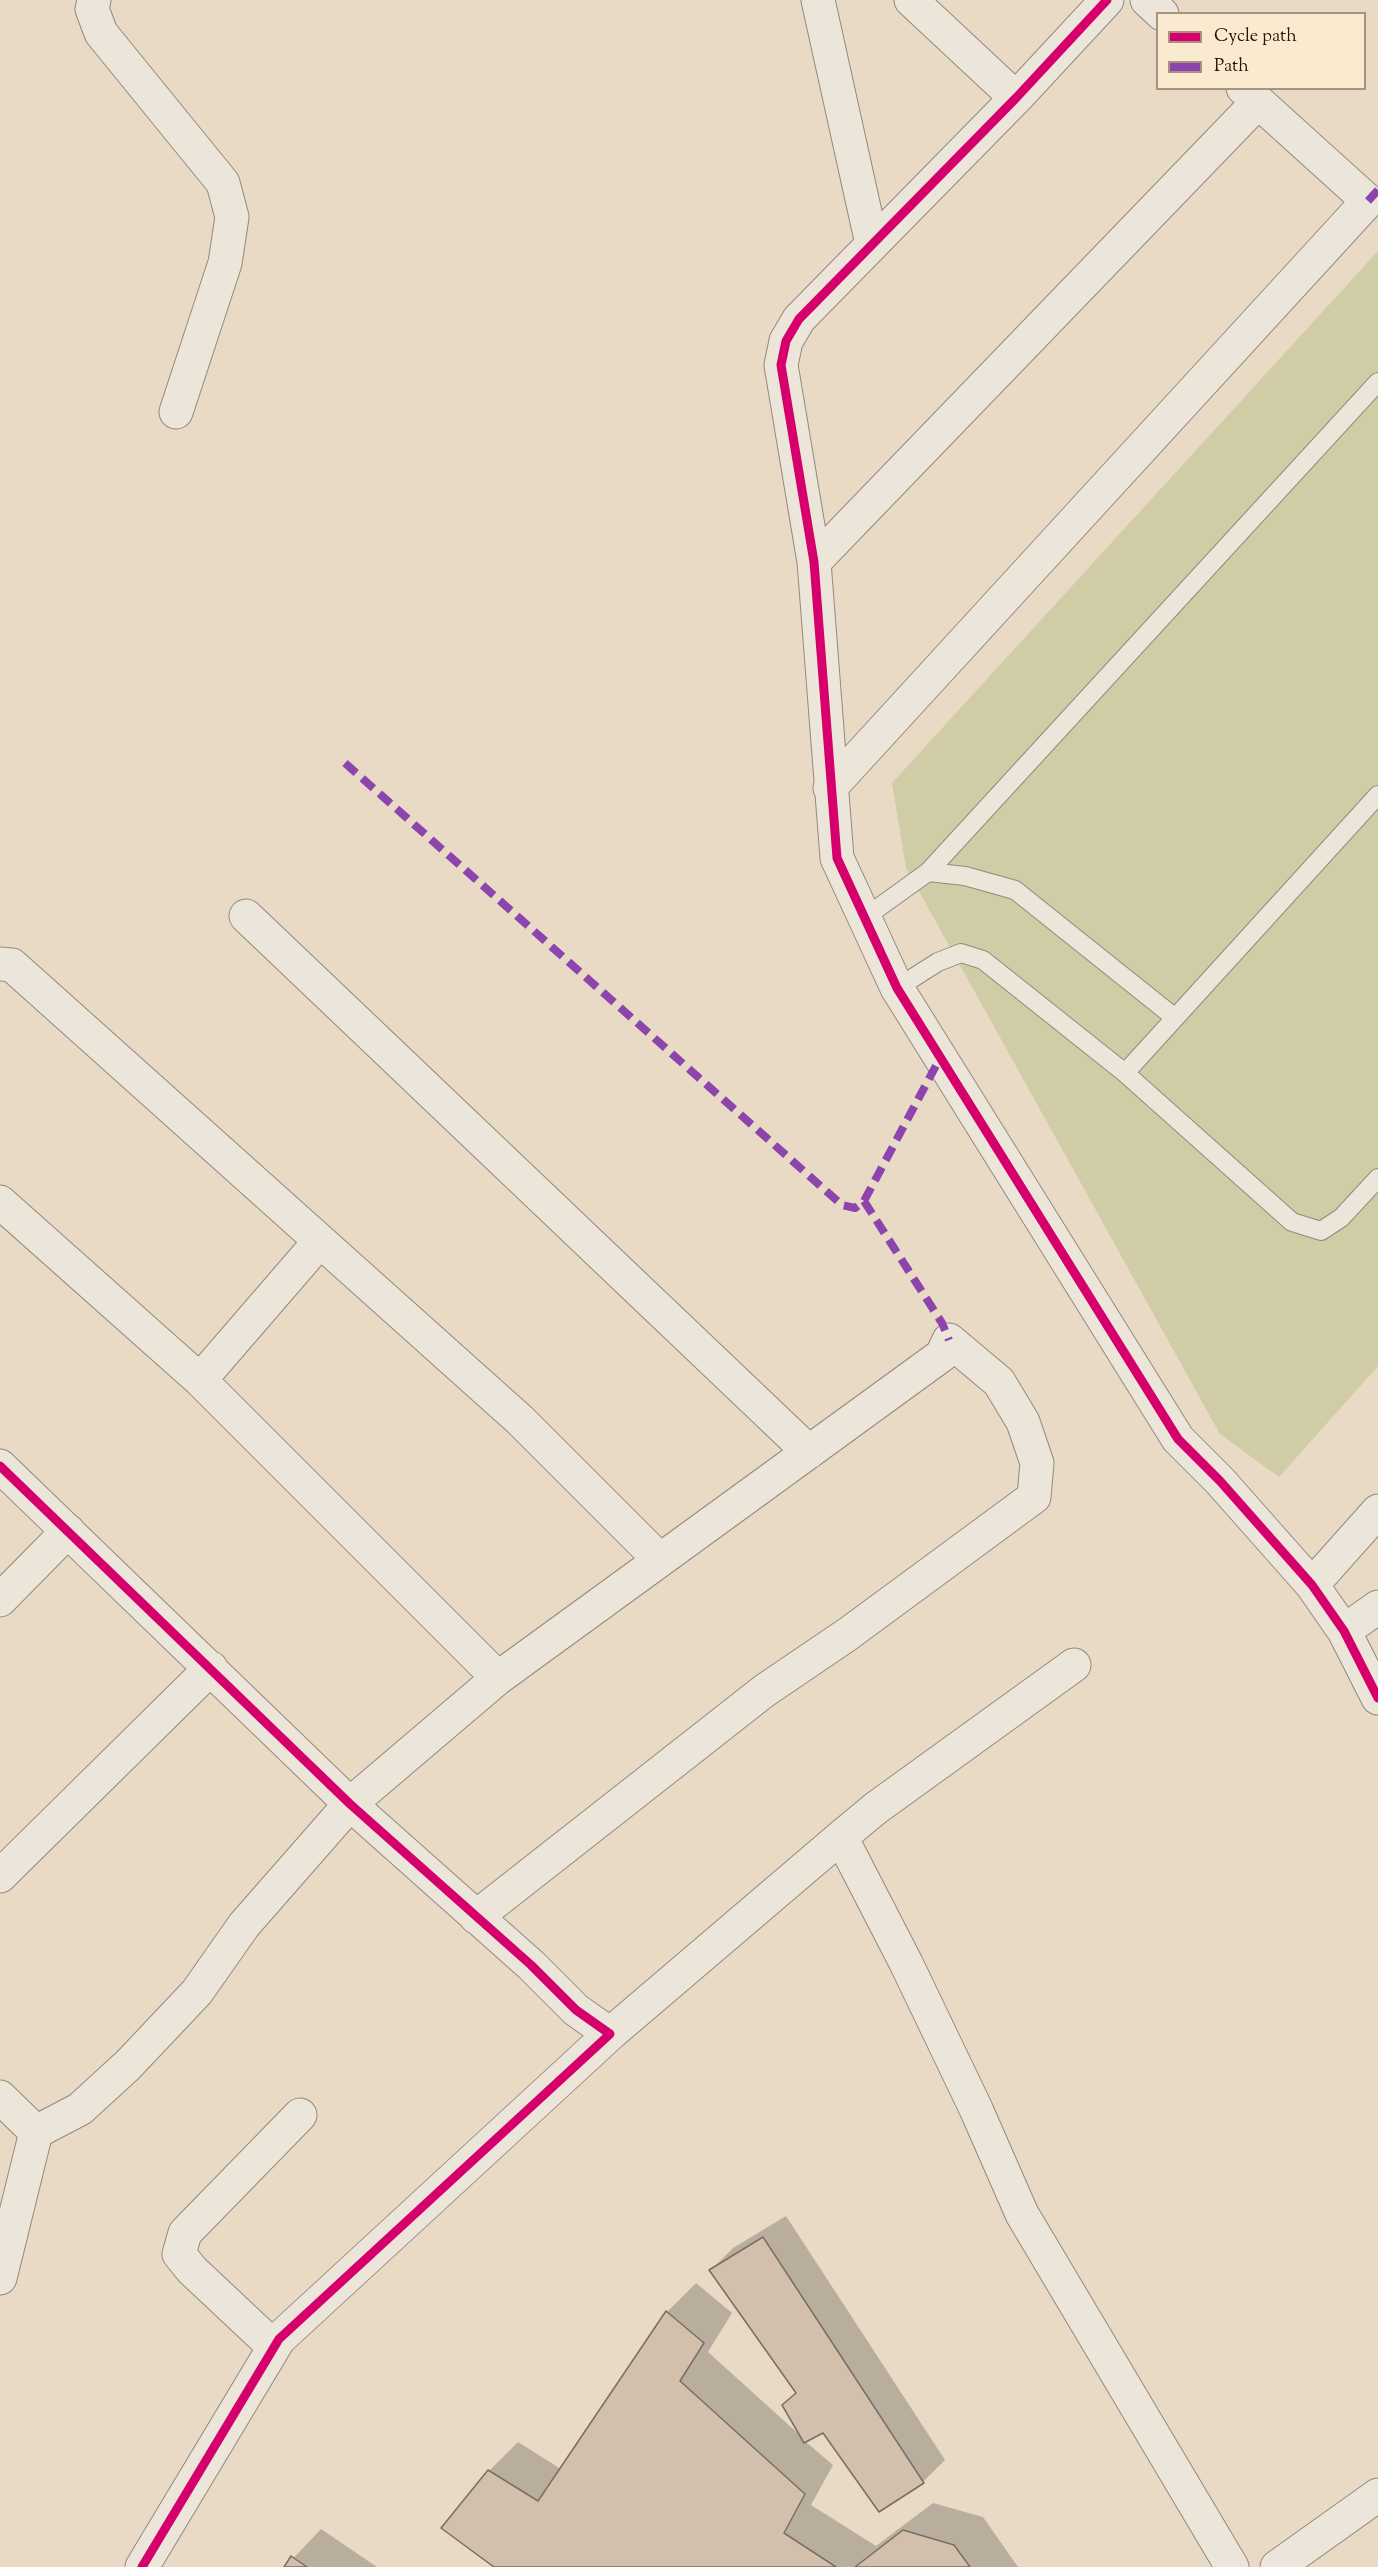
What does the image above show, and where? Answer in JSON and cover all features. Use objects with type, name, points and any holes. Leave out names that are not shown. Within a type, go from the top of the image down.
[{"type":"street","points":[[94,0],[92,9],[100,33],[223,183],[232,218],[225,263],[176,412]]},
{"type":"street","points":[[818,0],[872,243]]},
{"type":"street","points":[[911,0],[1016,98]]},
{"type":"street","points":[[1107,0],[1016,98],[799,319],[786,341],[781,365],[814,562],[837,858],[897,988],[1178,1439],[1220,1481],[1312,1585],[1344,1631],[1378,1698]]},
{"type":"street","points":[[1147,0],[1160,12]]},
{"type":"street","points":[[814,562],[1250,95],[1368,201],[830,788]]},
{"type":"street","points":[[246,916],[809,1452]]},
{"type":"street","points":[[0,964],[12,965],[520,1420],[660,1560]]},
{"type":"street","points":[[0,1202],[200,1380],[498,1678]]},
{"type":"street","points":[[200,1380],[320,1241]]},
{"type":"street","points":[[0,2278],[36,2132],[80,2109],[135,2057],[197,1992],[244,1925],[350,1804],[498,1678],[942,1355],[949,1340],[999,1382],[1023,1422],[1036,1463],[1034,1497],[848,1635],[764,1691],[476,1917]]},
{"type":"street","points":[[0,1466],[350,1804],[531,1965],[576,2010],[610,2034]]},
{"type":"street","points":[[1312,1585],[1378,1511]]},
{"type":"street","points":[[0,1600],[68,1531]]},
{"type":"street","points":[[1344,1631],[1378,1607]]},
{"type":"street","points":[[142,2567],[274,2347],[610,2034],[841,1837],[876,1808],[1074,1665]]},
{"type":"street","points":[[0,1876],[211,1668]]},
{"type":"street","points":[[841,1837],[931,2015],[976,2109],[1022,2214],[1232,2567]]},
{"type":"street","points":[[0,2097],[36,2132]]},
{"type":"street","points":[[274,2347],[192,2270],[179,2254],[185,2233],[300,2115]]},
{"type":"street","points":[[1277,2567],[1378,2495]]},
{"type":"lane","points":[[864,918],[928,872],[1378,382]]},
{"type":"lane","points":[[1125,1073],[1378,795]]},
{"type":"lane","points":[[928,872],[965,876],[1015,890],[1174,1017]]},
{"type":"lane","points":[[897,988],[938,962],[961,953],[983,960],[1125,1073],[1292,1222],[1320,1231],[1341,1218],[1378,1178]]},
{"type":"shaded area","points":[[1378,251],[1378,1366],[1279,1477],[1220,1434],[906,868],[892,783]]},
{"type":"building","points":[[763,2237],[924,2483],[879,2512],[823,2433],[804,2443],[782,2405],[796,2393],[709,2270]]},
{"type":"building","points":[[666,2311],[704,2343],[680,2381],[805,2494],[784,2533],[836,2567],[494,2567],[441,2528],[488,2470],[538,2501]]},
{"type":"building","points":[[903,2530],[954,2545],[970,2567],[855,2567]]},
{"type":"building","points":[[291,2556],[307,2567],[284,2567]]},
{"type":"marked path","points":[[1368,201],[1378,190]]},
{"type":"marked path","points":[[345,763],[842,1205],[855,1208],[864,1201],[940,1058]]},
{"type":"marked path","points":[[864,1201],[942,1323],[949,1340]]},
{"type":"cycle path","points":[[1107,0],[1016,98],[799,319],[786,341],[781,365],[814,562],[837,858],[897,988],[1178,1439],[1220,1481],[1312,1585],[1344,1631],[1378,1698]]},
{"type":"cycle path","points":[[0,1466],[350,1804],[531,1965],[576,2010],[610,2034],[279,2339],[142,2567]]}]
